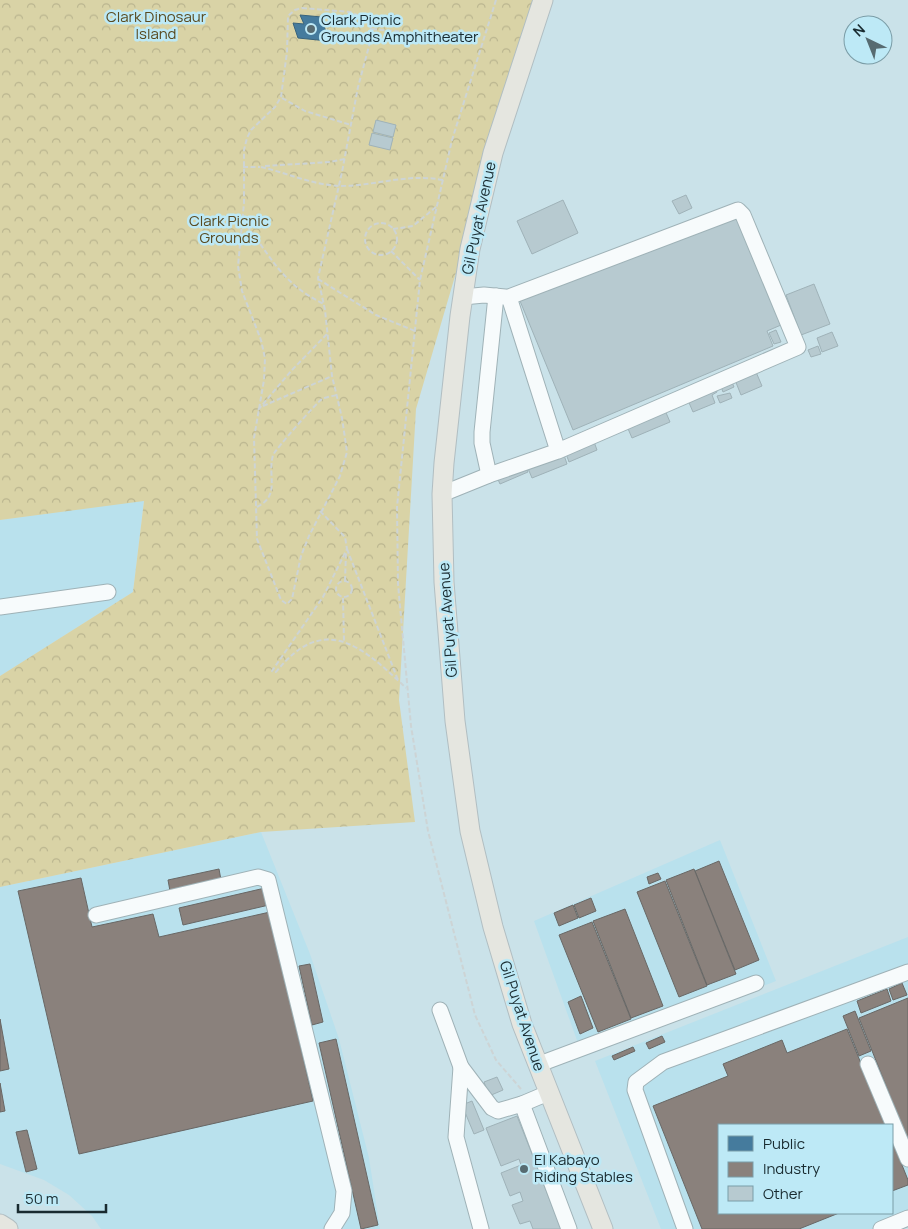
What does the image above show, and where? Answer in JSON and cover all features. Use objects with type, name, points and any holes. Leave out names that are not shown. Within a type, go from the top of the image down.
[{"type":"main road","name":"Gil Puyat Avenue","points":[[543,0],[494,153],[470,249],[463,297],[442,494],[444,582],[455,711],[470,831],[493,927],[522,1024],[603,1229]]},
{"type":"main road","points":[[0,1224],[8,1229]]},
{"type":"lane","points":[[442,494],[558,451],[799,345],[743,215],[738,210],[503,297],[463,297]]},
{"type":"lane","points":[[503,297],[558,451]]},
{"type":"lane","points":[[489,475],[482,443],[482,432],[503,297]]},
{"type":"lane","points":[[0,607],[108,592]]},
{"type":"lane","points":[[96,915],[258,878],[268,880],[344,1191],[342,1213],[332,1229]]},
{"type":"lane","points":[[685,1229],[635,1090],[636,1082],[663,1062],[908,972]]},
{"type":"lane","points":[[537,1065],[756,983]]},
{"type":"lane","points":[[440,1010],[461,1067],[492,1108],[498,1111],[525,1103],[548,1093]]},
{"type":"lane","points":[[868,1064],[908,1159]]},
{"type":"lane","points":[[461,1067],[456,1137],[480,1229]]},
{"type":"lane","points":[[525,1103],[569,1229]]},
{"type":"lane","points":[[881,1229],[908,1218]]},
{"type":"path","points":[[496,0],[452,140],[420,280],[397,507],[399,616],[406,688],[420,791],[428,831],[475,1015],[496,1060],[520,1089],[525,1103]]},
{"type":"path","points":[[302,8],[350,12],[365,18],[372,29],[318,279],[324,304],[332,376],[347,452],[340,476],[320,510],[301,556],[292,599],[287,604],[281,600],[276,582],[258,545],[256,532],[257,507],[254,438],[257,411],[264,380],[264,358],[261,340],[242,292],[238,266],[244,202],[243,167],[248,134],[275,107],[281,97],[287,52],[287,22],[291,12],[302,8]]},
{"type":"path","points":[[372,29],[404,32]]},
{"type":"path","points":[[281,97],[304,111],[351,125]]},
{"type":"path","points":[[243,167],[330,162],[345,159]]},
{"type":"path","points":[[261,167],[309,181],[339,186],[375,183],[405,177],[443,180]]},
{"type":"path","points":[[393,229],[396,242],[391,251],[382,255],[372,252],[365,243],[365,237],[370,227],[378,223],[393,229],[413,226],[427,217],[437,206]]},
{"type":"path","points":[[241,219],[285,279],[299,291],[324,304]]},
{"type":"path","points":[[391,251],[420,280]]},
{"type":"path","points":[[318,279],[376,316],[415,331]]},
{"type":"path","points":[[257,411],[291,370],[327,334]]},
{"type":"path","points":[[261,407],[332,376]]},
{"type":"path","points":[[257,507],[266,502],[272,493],[272,466],[276,448],[302,423],[312,406],[322,399],[337,395]]},
{"type":"path","points":[[320,510],[345,537],[346,581],[350,584],[352,590],[350,595],[343,598]]},
{"type":"path","points":[[346,549],[322,598],[272,671],[276,672],[300,649],[314,642],[344,640],[359,648],[406,688]]},
{"type":"path","points":[[346,549],[398,680]]},
{"type":"path","points":[[343,598],[338,595],[336,589],[338,583],[346,581]]},
{"type":"path","points":[[343,598],[344,640]]},
{"type":"shaded area","points":[[144,500],[133,592],[0,676],[0,520]]},
{"type":"shaded area","points":[[261,832],[310,954],[339,1039],[369,1158],[380,1229],[101,1229],[92,1216],[69,1195],[44,1180],[0,1164],[0,887]]},
{"type":"shaded area","points":[[720,840],[776,981],[583,1057],[534,921]]},
{"type":"shaded area","points":[[908,937],[908,1227],[903,1229],[661,1229],[595,1061]]},
{"type":"green space","name":"Clark Picnic Grounds","points":[[0,0],[536,0],[416,409],[399,700],[415,822],[261,832],[0,887],[0,676],[133,592],[144,501],[0,520]]},
{"type":"building: Public","points":[[300,15],[322,17],[328,41],[298,38],[293,23],[304,24]]},
{"type":"building: Industry","points":[[719,861],[759,960],[735,970],[695,871]]},
{"type":"building: Industry","points":[[219,869],[221,880],[170,891],[168,880]]},
{"type":"building: Industry","points":[[694,869],[736,974],[707,985],[666,880]]},
{"type":"building: Industry","points":[[658,873],[661,879],[649,884],[647,877]]},
{"type":"building: Industry","points":[[81,878],[92,927],[153,914],[159,937],[270,912],[313,1101],[79,1154],[18,891]]},
{"type":"building: Industry","points":[[665,881],[707,986],[679,997],[637,892]]},
{"type":"building: Industry","points":[[265,888],[269,905],[183,925],[179,908]]},
{"type":"building: Industry","points":[[591,898],[596,911],[579,918],[574,905]]},
{"type":"building: Industry","points":[[573,905],[578,918],[559,926],[554,913]]},
{"type":"building: Industry","points":[[625,909],[663,1006],[631,1018],[593,921]]},
{"type":"building: Industry","points":[[592,922],[631,1019],[598,1032],[559,935]]},
{"type":"building: Industry","points":[[310,964],[323,1022],[312,1025],[299,966]]},
{"type":"building: Industry","points":[[902,983],[907,995],[893,1000],[889,989]]},
{"type":"building: Industry","points":[[887,989],[891,1001],[861,1013],[857,1001]]},
{"type":"building: Industry","points":[[581,996],[593,1028],[580,1034],[568,1002]]},
{"type":"building: Industry","points":[[908,998],[908,1141],[859,1018]]},
{"type":"building: Industry","points":[[855,1011],[871,1051],[859,1056],[843,1016]]},
{"type":"building: Industry","points":[[0,1019],[9,1069],[0,1071]]},
{"type":"building: Industry","points":[[847,1029],[886,1124],[718,1124],[718,1214],[836,1214],[799,1229],[702,1229],[653,1106],[728,1076],[723,1064],[782,1040],[787,1053]]},
{"type":"building: Industry","points":[[662,1036],[665,1042],[649,1049],[646,1043]]},
{"type":"building: Industry","points":[[336,1039],[378,1225],[361,1229],[319,1043]]},
{"type":"building: Industry","points":[[633,1047],[635,1051],[614,1060],[612,1056]]},
{"type":"building: Industry","points":[[0,1083],[5,1111],[0,1112]]},
{"type":"building: Industry","points":[[27,1130],[37,1169],[26,1172],[16,1132]]},
{"type":"building: Industry","points":[[893,1142],[908,1180],[908,1185],[893,1191]]},
{"type":"building: Other","points":[[376,120],[396,125],[393,137],[373,132]]},
{"type":"building: Other","points":[[372,133],[393,138],[390,150],[369,145]]},
{"type":"building: Other","points":[[686,195],[692,208],[679,214],[672,201]]},
{"type":"building: Other","points":[[563,200],[578,233],[532,254],[517,221]]},
{"type":"building: Other","points":[[738,213],[788,322],[767,331],[773,346],[573,430],[518,296]]},
{"type":"building: Other","points":[[814,284],[830,324],[801,335],[786,295]]},
{"type":"building: Other","points":[[776,330],[781,342],[774,344],[769,333]]},
{"type":"building: Other","points":[[832,332],[838,346],[822,352],[817,338]]},
{"type":"building: Other","points":[[818,346],[821,354],[811,357],[808,350]]},
{"type":"building: Other","points":[[756,372],[762,386],[741,395],[735,380]]},
{"type":"building: Other","points":[[731,380],[734,387],[723,392],[720,384]]},
{"type":"building: Other","points":[[715,387],[717,392],[712,395],[715,403],[693,412],[687,398]]},
{"type":"building: Other","points":[[730,393],[732,398],[720,403],[717,396]]},
{"type":"building: Other","points":[[664,408],[670,422],[632,438],[626,424]]},
{"type":"building: Other","points":[[593,439],[597,450],[569,462],[565,451]]},
{"type":"building: Other","points":[[563,452],[567,464],[532,478],[527,466]]},
{"type":"building: Other","points":[[524,463],[528,472],[500,484],[496,475]]},
{"type":"building: Other","points":[[497,1077],[503,1090],[489,1096],[484,1082]]},
{"type":"building: Other","points":[[472,1101],[484,1130],[474,1134],[462,1105]]},
{"type":"building: Other","name":"El Kabayo Riding Stables","points":[[517,1116],[561,1229],[533,1229],[530,1221],[520,1224],[512,1205],[523,1201],[520,1192],[510,1196],[501,1173],[521,1165],[519,1159],[501,1166],[486,1128]]},
{"type":"place","name":"Clark Picnic Grounds Amphitheater","points":[[311,29]]},
{"type":"place","name":"El Kabayo Riding Stables","points":[[524,1169]]},
{"type":"park label","name":"Clark Dinosaur Island","points":[[156,26]]}]
